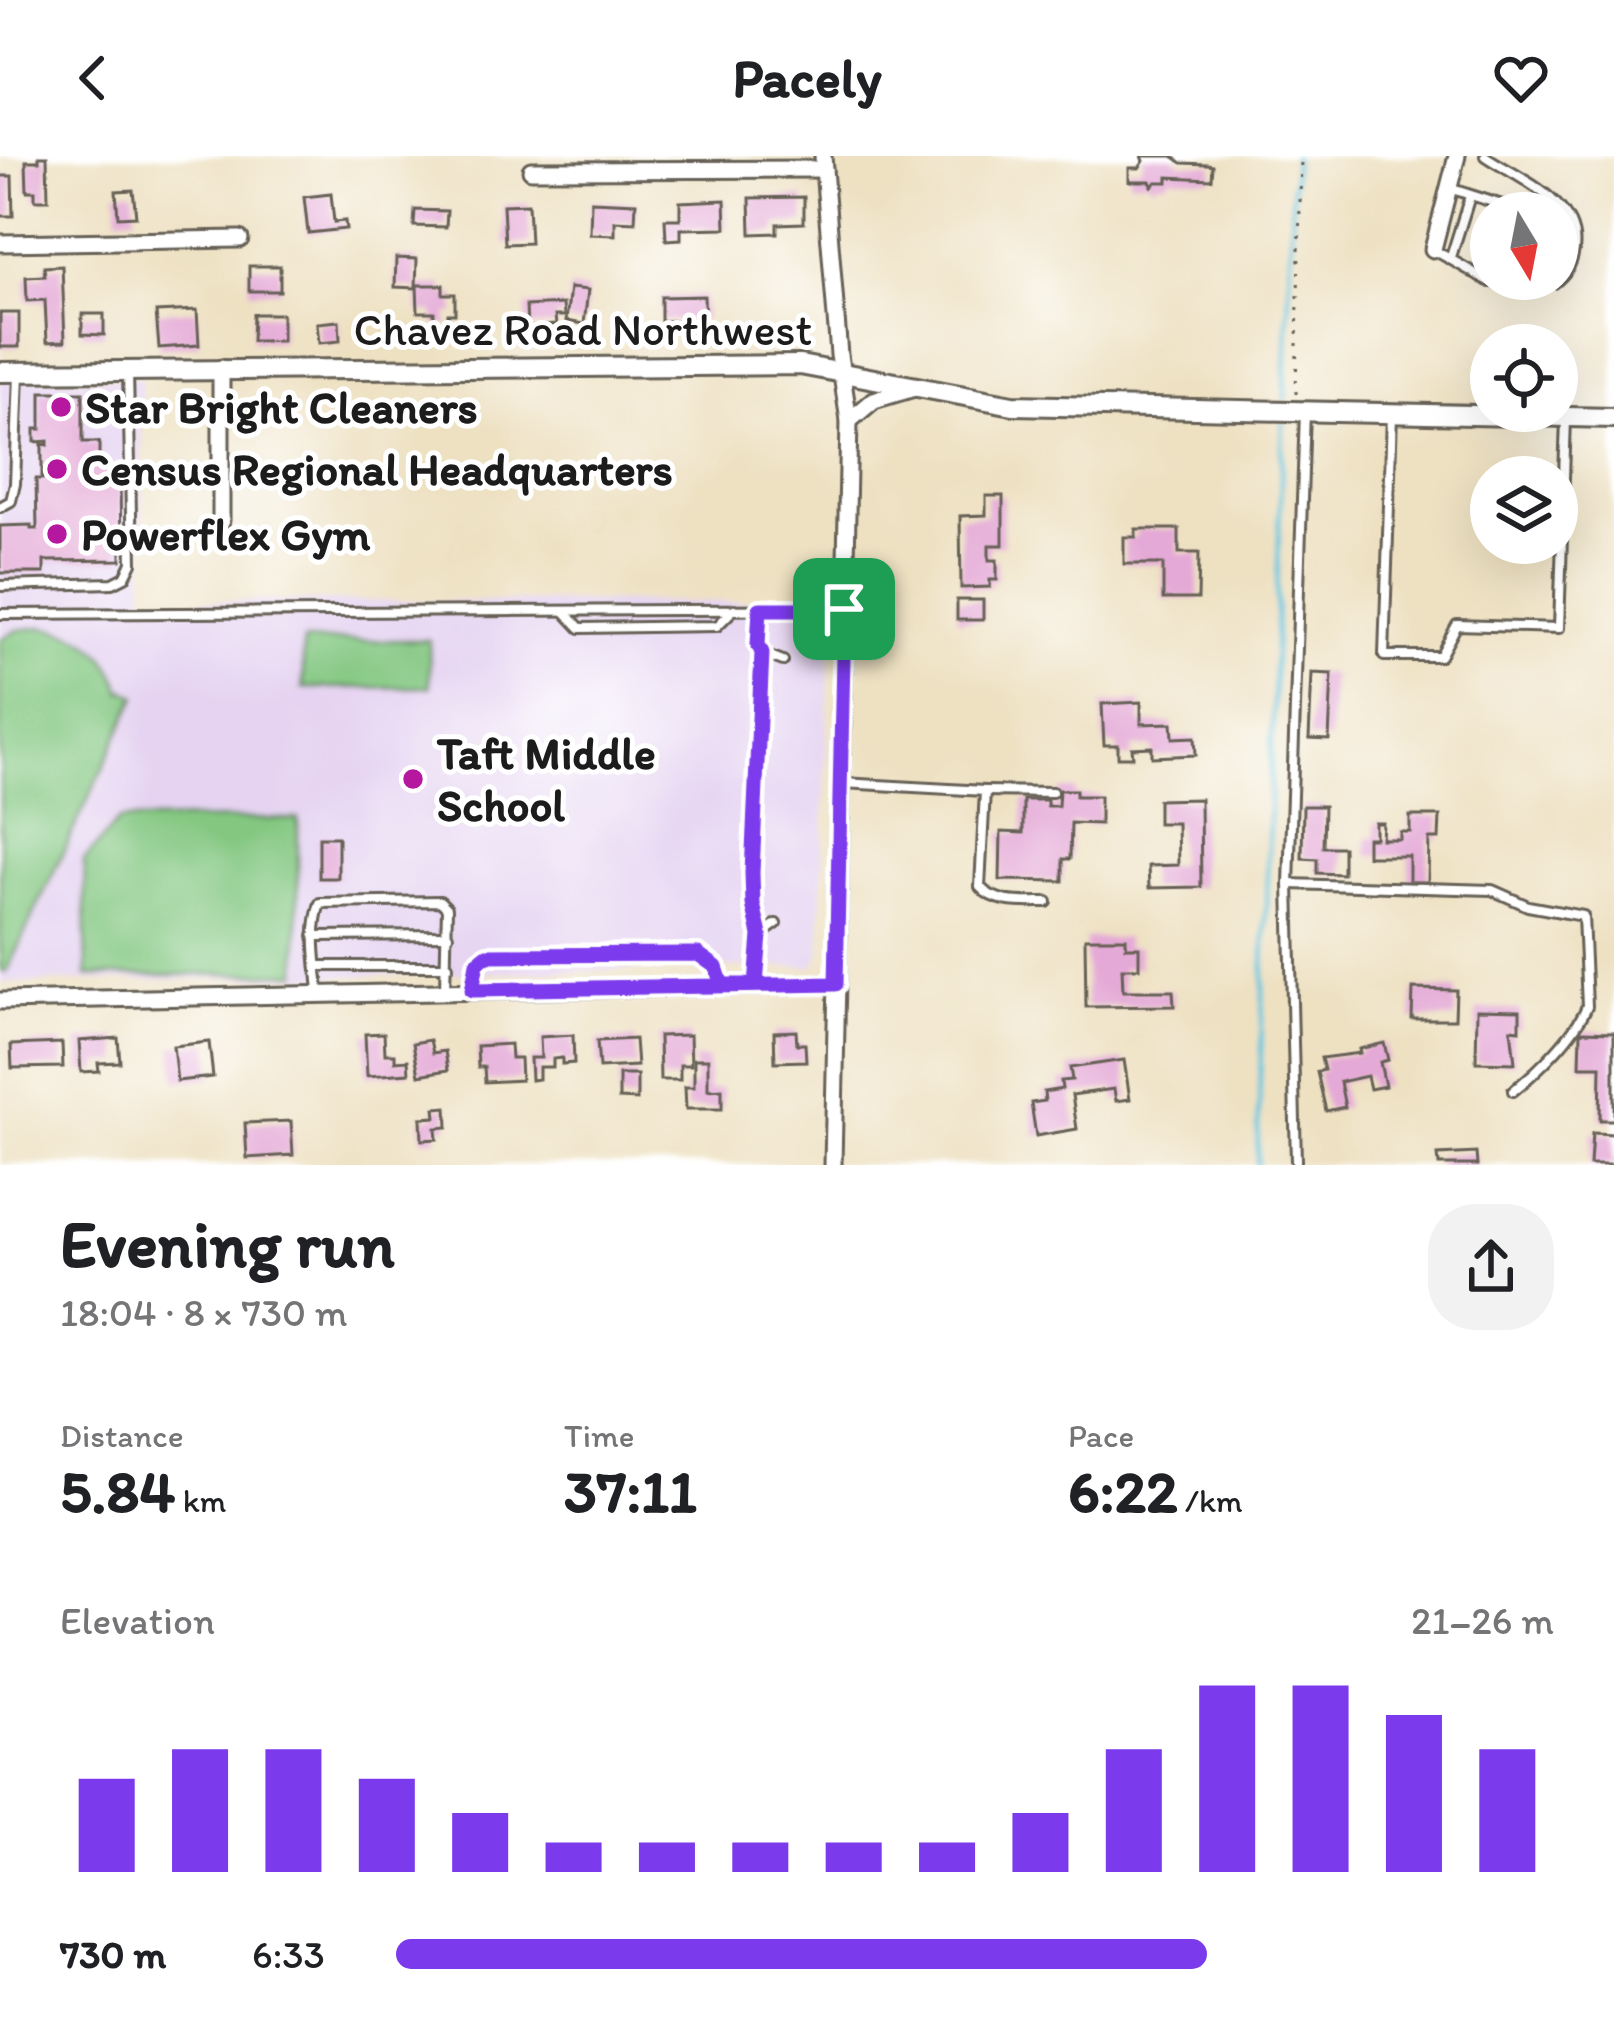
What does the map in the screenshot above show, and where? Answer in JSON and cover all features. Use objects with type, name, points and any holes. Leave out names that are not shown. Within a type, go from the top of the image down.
[{"type":"street","points":[[1432,249],[1457,156]]},
{"type":"street","points":[[531,170],[824,163],[849,421],[833,1165]]},
{"type":"street","points":[[0,243],[240,239]]},
{"type":"street","name":"Chavez Road Northwest","points":[[9,372],[800,365],[1013,405],[1470,414]]},
{"type":"street","points":[[220,368],[221,520]]},
{"type":"street","points":[[849,421],[874,400],[918,387]]},
{"type":"street","name":"Chavez Road Northwest","points":[[1578,417],[1614,418]]},
{"type":"street","points":[[0,1001],[836,984]]},
{"type":"lane","points":[[1485,156],[1539,192]]},
{"type":"lane","points":[[1449,188],[1470,196],[1451,257]]},
{"type":"lane","points":[[1432,249],[1470,269]]},
{"type":"lane","points":[[0,586],[113,583],[124,577],[132,563],[128,370]]},
{"type":"lane","points":[[0,506],[11,501],[15,484],[9,372]]},
{"type":"lane","points":[[1296,1161],[1289,884],[1301,410]]},
{"type":"lane","points":[[1392,412],[1384,656],[1440,656],[1457,625],[1559,628],[1566,432]]},
{"type":"lane","points":[[756,985],[760,935],[752,873],[760,609]]},
{"type":"lane","points":[[0,614],[844,609]]},
{"type":"lane","points":[[565,610],[580,628],[717,626],[734,610]]},
{"type":"lane","points":[[762,653],[783,661]]},
{"type":"lane","points":[[841,783],[1052,792]]},
{"type":"lane","points":[[985,791],[980,886],[986,894],[1010,902],[1047,902]]},
{"type":"lane","points":[[1289,884],[1492,890],[1528,907],[1583,916],[1587,1006],[1582,1020],[1513,1091]]},
{"type":"lane","points":[[319,993],[314,936],[320,903],[440,901],[447,908],[446,990]]},
{"type":"lane","points":[[760,935],[776,924]]},
{"type":"lane","points":[[314,936],[448,935]]},
{"type":"lane","points":[[472,990],[477,963],[487,955],[698,954],[716,967],[722,985]]},
{"type":"lane","points":[[317,966],[448,966]]},
{"type":"path","points":[[1301,156],[1301,410]]},
{"type":"shaded area","name":"Taft Middle School","points":[[141,378],[144,601],[831,602],[820,954],[814,966],[0,983],[0,379]]},
{"type":"green space","points":[[42,627],[93,646],[110,665],[122,692],[137,696],[6,973],[0,970],[0,639],[18,630]]},
{"type":"green space","points":[[429,640],[430,687],[303,688],[303,641]]},
{"type":"green space","points":[[298,819],[298,973],[87,976],[84,860],[119,820]]},
{"type":"building","points":[[39,156],[47,156],[48,200],[35,200],[35,191],[27,191],[26,161],[39,161]]},
{"type":"building","points":[[1142,156],[1172,156],[1182,163],[1213,165],[1212,179],[1168,177],[1168,182],[1152,186],[1150,181],[1129,181],[1129,168],[1139,168]]},
{"type":"building","points":[[0,176],[12,176],[13,216],[0,216]]},
{"type":"building","points":[[133,190],[136,216],[118,217],[116,191]]},
{"type":"building","points":[[331,194],[334,222],[345,221],[346,229],[308,233],[304,197]]},
{"type":"building","points":[[804,197],[804,223],[777,224],[777,233],[751,234],[750,198]]},
{"type":"building","points":[[725,200],[726,228],[681,229],[681,239],[666,240],[665,219],[680,219],[680,202]]},
{"type":"building","points":[[591,201],[636,203],[635,222],[615,221],[615,235],[590,234]]},
{"type":"building","points":[[528,204],[530,243],[505,244],[503,205]]},
{"type":"building","points":[[415,210],[447,211],[446,227],[414,226]]},
{"type":"building","points":[[396,258],[417,259],[416,288],[395,287]]},
{"type":"building","points":[[62,266],[65,341],[47,342],[45,300],[27,301],[26,277],[45,276],[44,267]]},
{"type":"building","points":[[249,266],[280,266],[280,291],[249,291]]},
{"type":"building","points":[[417,285],[443,285],[443,294],[455,294],[455,314],[448,314],[448,325],[434,325],[434,312],[418,312]]},
{"type":"building","points":[[570,288],[588,290],[584,324],[566,321]]},
{"type":"building","points":[[704,296],[705,320],[661,321],[661,297]]},
{"type":"building","points":[[563,304],[564,316],[555,316],[556,325],[527,327],[526,306]]},
{"type":"building","points":[[197,310],[199,345],[159,348],[156,312]]},
{"type":"building","points":[[0,313],[19,313],[19,347],[0,347]]},
{"type":"building","points":[[82,314],[104,314],[104,335],[82,334]]},
{"type":"building","points":[[253,314],[282,314],[282,341],[252,341]]},
{"type":"building","points":[[339,321],[340,341],[319,343],[317,323]]},
{"type":"building","points":[[41,392],[83,392],[83,442],[99,442],[99,468],[120,468],[121,560],[44,561],[44,573],[0,573],[0,526],[37,529],[36,479],[42,479],[42,444],[48,445],[48,441],[35,442],[35,429],[41,429]]},
{"type":"building","points":[[986,496],[1003,496],[1003,545],[989,545],[989,560],[997,560],[997,580],[990,580],[990,587],[961,588],[960,516],[986,515]]},
{"type":"building","points":[[1136,529],[1179,529],[1179,553],[1199,553],[1198,599],[1163,599],[1163,564],[1124,564],[1124,537],[1136,537]]},
{"type":"building","points":[[957,600],[983,600],[983,620],[957,620]]},
{"type":"building","points":[[1312,673],[1332,674],[1329,740],[1309,739]]},
{"type":"building","points":[[1141,702],[1141,724],[1172,723],[1173,738],[1195,737],[1196,755],[1152,757],[1152,747],[1132,748],[1133,757],[1118,757],[1118,745],[1104,745],[1102,704]]},
{"type":"building","points":[[1059,790],[1100,796],[1100,824],[1071,823],[1070,859],[1063,859],[1063,881],[1000,880],[1001,832],[1023,833],[1023,800],[1047,800],[1047,806],[1058,806]]},
{"type":"building","points":[[1200,799],[1201,887],[1149,888],[1148,866],[1178,865],[1177,823],[1158,823],[1158,800]]},
{"type":"building","points":[[1303,806],[1324,806],[1323,847],[1343,847],[1343,874],[1317,873],[1317,859],[1302,858]]},
{"type":"building","points":[[1410,816],[1440,816],[1439,839],[1429,839],[1428,882],[1409,882],[1409,856],[1367,856],[1367,838],[1375,838],[1375,823],[1383,823],[1382,839],[1400,839],[1400,832],[1410,832]]},
{"type":"building","points":[[319,837],[338,837],[338,878],[319,878]]},
{"type":"building","points":[[1085,938],[1126,938],[1126,947],[1139,947],[1139,968],[1122,968],[1123,991],[1173,991],[1174,1006],[1086,1007]]},
{"type":"building","points":[[1413,989],[1456,990],[1455,1019],[1412,1019]]},
{"type":"building","points":[[1477,1009],[1520,1010],[1520,1030],[1511,1029],[1515,1063],[1476,1062]]},
{"type":"building","points":[[796,1031],[797,1044],[805,1044],[806,1061],[775,1062],[774,1032]]},
{"type":"building","points":[[1581,1031],[1614,1032],[1614,1120],[1600,1120],[1601,1066],[1580,1066]]},
{"type":"building","points":[[384,1033],[385,1054],[395,1054],[395,1061],[408,1060],[409,1073],[367,1076],[365,1034]]},
{"type":"building","points":[[573,1035],[574,1063],[553,1059],[553,1067],[539,1067],[539,1079],[531,1080],[530,1058],[541,1058],[540,1037]]},
{"type":"building","points":[[690,1035],[691,1065],[680,1065],[680,1080],[660,1080],[659,1036]]},
{"type":"building","points":[[118,1038],[120,1062],[98,1063],[99,1071],[81,1072],[79,1041]]},
{"type":"building","points":[[635,1039],[637,1066],[599,1068],[597,1041]]},
{"type":"building","points":[[430,1040],[433,1053],[445,1051],[448,1070],[419,1075],[413,1043]]},
{"type":"building","points":[[209,1042],[213,1077],[177,1081],[173,1046]]},
{"type":"building","points":[[62,1043],[63,1067],[12,1068],[11,1045]]},
{"type":"building","points":[[1384,1043],[1388,1060],[1380,1062],[1385,1086],[1370,1089],[1367,1076],[1340,1082],[1345,1107],[1326,1111],[1317,1072],[1324,1070],[1321,1058],[1360,1053],[1359,1049]]},
{"type":"building","points":[[510,1044],[511,1058],[520,1058],[521,1080],[485,1082],[477,1046]]},
{"type":"building","points":[[694,1059],[708,1059],[708,1090],[722,1089],[722,1109],[686,1109],[685,1087],[694,1087]]},
{"type":"building","points":[[1124,1060],[1130,1099],[1116,1101],[1114,1089],[1072,1095],[1077,1129],[1036,1136],[1031,1103],[1045,1101],[1044,1092],[1062,1089],[1061,1081],[1072,1080],[1070,1068]]},
{"type":"building","points":[[619,1075],[637,1075],[637,1100],[619,1099]]},
{"type":"building","points":[[447,1107],[448,1127],[436,1128],[437,1139],[422,1140],[421,1118],[436,1117],[435,1108]]},
{"type":"building","points":[[291,1121],[293,1155],[247,1158],[245,1123]]},
{"type":"building","points":[[1592,1133],[1614,1134],[1613,1165],[1590,1165]]},
{"type":"building","points":[[1476,1153],[1477,1165],[1439,1165],[1438,1155]]},
{"type":"waterway","points":[[1285,399],[1294,156]]},
{"type":"waterway","points":[[1257,1165],[1283,422]]},
{"type":"place","name":"Star Bright Cleaners","points":[[61,407]]},
{"type":"place","name":"Census Regional Headquarters","points":[[57,469]]},
{"type":"place","name":"Powerflex Gym","points":[[57,534]]},
{"type":"place","name":"Taft Middle School","points":[[413,779]]},
{"type":"route","points":[[760,609],[844,609],[836,984],[472,990],[477,963],[487,955],[698,954],[716,967],[722,985],[756,985],[760,935],[752,873],[760,609]]}]
